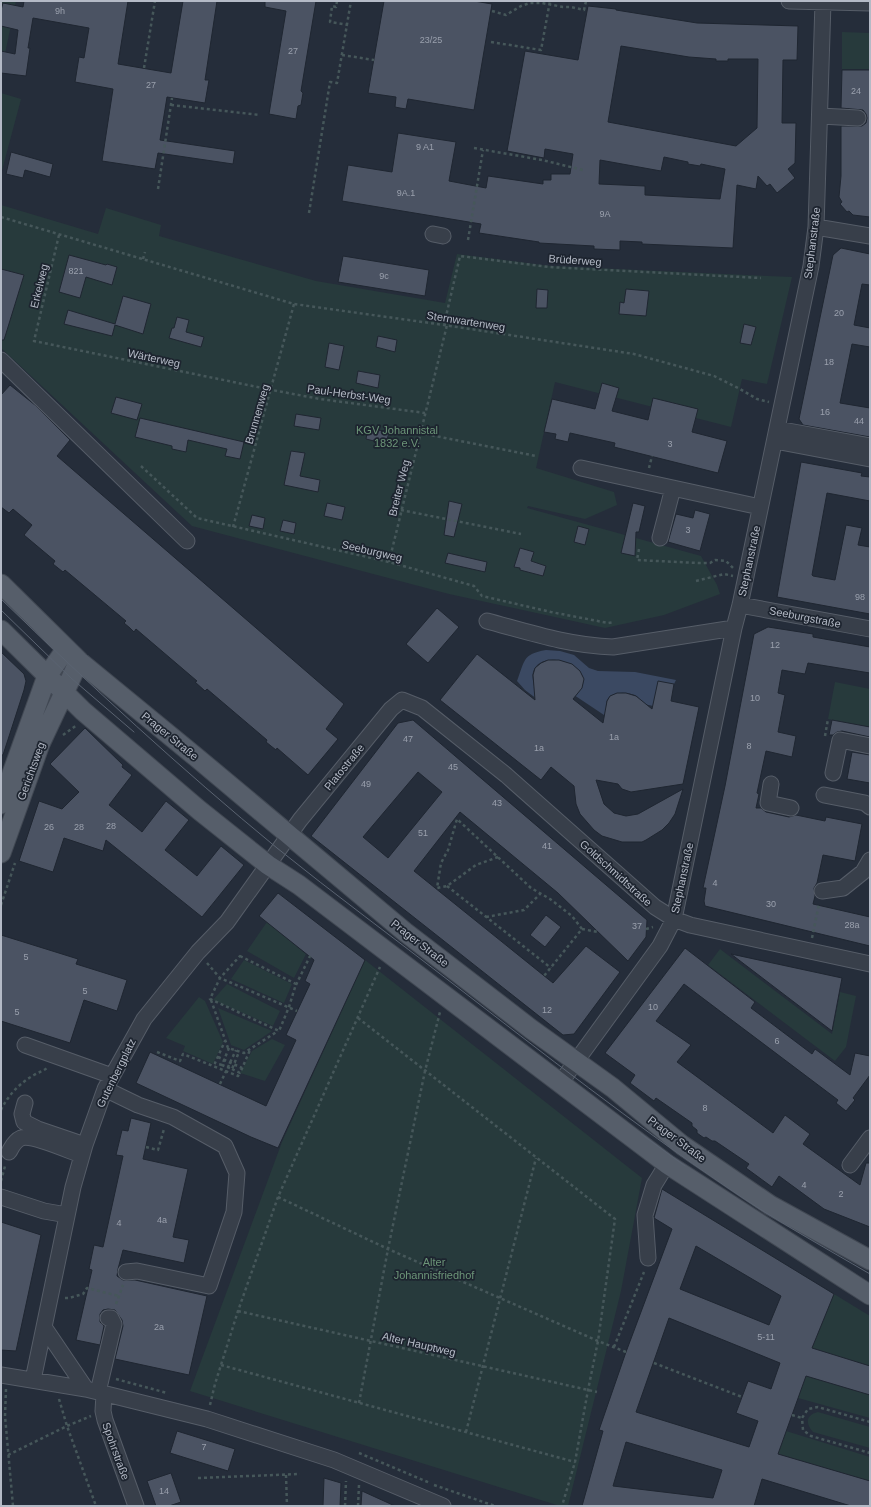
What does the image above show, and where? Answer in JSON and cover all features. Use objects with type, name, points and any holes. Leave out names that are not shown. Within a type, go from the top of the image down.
[{"type":"main road","name":"Prager Straße","points":[[1,584],[73,655],[404,932],[530,1029],[613,1088],[682,1145],[770,1205],[870,1260]]},
{"type":"main road","points":[[1,630],[83,711],[199,810],[268,865],[299,885],[667,1164],[870,1295]]},
{"type":"main road","name":"Gerichtsweg","points":[[1,852],[8,795],[47,676],[73,655]]},
{"type":"main road","name":"Gerichtsweg","points":[[8,795],[40,744],[64,692],[73,655]]},
{"type":"street","points":[[789,1],[870,3]]},
{"type":"street","name":"Stephanstraße","points":[[560,1082],[660,946],[674,919],[740,605],[739,577],[760,507],[809,273],[816,227],[823,2]]},
{"type":"street","points":[[820,116],[864,118]]},
{"type":"street","points":[[816,227],[870,236]]},
{"type":"street","points":[[1,360],[188,541]]},
{"type":"street","points":[[776,435],[870,446]]},
{"type":"street","points":[[776,435],[870,459]]},
{"type":"street","points":[[580,468],[760,507]]},
{"type":"street","points":[[660,538],[673,488]]},
{"type":"street","name":"Seeburgstraße","points":[[740,605],[870,629]]},
{"type":"street","points":[[487,622],[546,637],[596,647],[613,647],[734,628]]},
{"type":"street","name":"Goldschmidtstraße","points":[[402,700],[422,708],[506,775],[655,907],[674,919],[690,925],[870,964]]},
{"type":"street","name":"Platostraße","points":[[289,836],[300,820],[391,709],[402,700]]},
{"type":"street","points":[[833,773],[840,740],[870,746]]},
{"type":"street","points":[[771,784],[768,803],[791,808]]},
{"type":"street","points":[[824,795],[865,803],[870,807]]},
{"type":"street","name":"Gutenbergplatz","points":[[33,1380],[67,1215],[83,1150],[109,1083],[144,1019],[198,952],[227,922],[289,836]]},
{"type":"street","points":[[820,898],[843,888],[863,872],[870,860]]},
{"type":"street","points":[[25,1045],[52,1054],[109,1083],[138,1105],[168,1115],[225,1146],[237,1173],[234,1212],[209,1286],[137,1271],[126,1272]]},
{"type":"street","points":[[25,1103],[22,1114],[24,1122],[83,1150]]},
{"type":"street","points":[[8,1157],[14,1142],[22,1138],[33,1138],[83,1150]]},
{"type":"street","points":[[850,1165],[870,1138]]},
{"type":"street","points":[[648,1258],[645,1215],[654,1185],[667,1164]]},
{"type":"street","points":[[1,1197],[44,1211],[67,1215]]},
{"type":"street","name":"Spohrstraße","points":[[110,1318],[114,1324],[96,1392],[136,1506]]},
{"type":"street","points":[[44,1327],[96,1392]]},
{"type":"street","points":[[3,1375],[54,1383],[96,1392],[207,1419],[353,1468],[443,1506]]},
{"type":"path","points":[[144,68],[155,1]]},
{"type":"path","points":[[337,1],[336,7],[332,6],[330,22],[348,25]]},
{"type":"path","points":[[309,213],[330,82],[337,83],[351,1]]},
{"type":"path","points":[[492,11],[506,15],[521,6],[530,3],[549,2],[563,7],[584,10],[586,1]]},
{"type":"path","points":[[491,42],[541,50],[549,2]]},
{"type":"path","points":[[342,55],[374,60]]},
{"type":"path","points":[[158,189],[172,98]]},
{"type":"path","points":[[171,105],[260,115]]},
{"type":"path","points":[[474,148],[542,160],[582,170]]},
{"type":"path","points":[[468,240],[483,150]]},
{"type":"path","points":[[1,217],[60,235]]},
{"type":"path","name":"Sternwartenweg","points":[[60,235],[294,304],[634,354],[714,376],[757,399],[782,405]]},
{"type":"path","name":"Erkelweg","points":[[34,341],[60,235]]},
{"type":"path","points":[[143,259],[145,252]]},
{"type":"path","name":"Brüderweg","points":[[445,325],[460,256],[549,267],[761,278]]},
{"type":"path","name":"Brunnenweg","points":[[233,527],[272,390],[294,304]]},
{"type":"path","name":"Breiter Weg","points":[[389,562],[445,325]]},
{"type":"path","name":"Wärterweg","points":[[34,341],[272,390]]},
{"type":"path","name":"Paul-Herbst-Weg","points":[[272,390],[320,399],[425,412]]},
{"type":"path","points":[[420,433],[536,456]]},
{"type":"path","name":"Seeburgweg","points":[[141,466],[197,518],[389,562],[474,586],[482,596],[551,612],[608,623],[614,622]]},
{"type":"path","points":[[401,510],[521,534]]},
{"type":"path","points":[[639,549],[637,560],[710,563],[715,560],[726,562],[733,568],[739,577]]},
{"type":"path","points":[[696,581],[724,574],[739,577]]},
{"type":"path","points":[[60,738],[77,725],[79,719]]},
{"type":"path","points":[[498,857],[476,865],[447,886],[437,888],[441,863],[448,850],[457,819],[498,857],[531,888],[550,899],[572,916],[582,930],[598,932]]},
{"type":"path","points":[[447,886],[551,968]]},
{"type":"path","points":[[486,917],[524,910],[540,894]]},
{"type":"path","points":[[813,932],[820,898]]},
{"type":"path","points":[[544,976],[582,930]]},
{"type":"path","points":[[296,985],[240,956],[220,978],[211,999],[228,1048],[244,1054],[279,1031],[296,985],[310,956]]},
{"type":"path","points":[[210,1405],[215,1384],[238,1311],[278,1197],[381,965]]},
{"type":"path","points":[[212,970],[220,978],[297,1011]]},
{"type":"path","points":[[211,999],[279,1031]]},
{"type":"path","points":[[359,1403],[388,1249],[425,1071],[441,1011]]},
{"type":"path","points":[[358,1018],[615,1219],[598,1341],[575,1462],[562,1506]]},
{"type":"path","points":[[214,1066],[225,1040]]},
{"type":"path","points":[[222,1065],[230,1048]]},
{"type":"path","points":[[220,1084],[236,1050]]},
{"type":"path","points":[[157,1052],[180,1061],[183,1054],[238,1076],[250,1050]]},
{"type":"path","points":[[232,1069],[239,1052]]},
{"type":"path","points":[[1,1110],[5,1101],[28,1078],[48,1069],[52,1054]]},
{"type":"path","points":[[218,1057],[242,1068]]},
{"type":"path","points":[[215,1062],[240,1073]]},
{"type":"path","points":[[146,1146],[158,1150],[168,1115]]},
{"type":"path","points":[[1,1181],[8,1157]]},
{"type":"path","points":[[466,1432],[536,1158]]},
{"type":"path","points":[[278,1197],[388,1249],[626,1352]]},
{"type":"path","points":[[614,1347],[648,1258]]},
{"type":"path","points":[[110,1318],[121,1292],[126,1272]]},
{"type":"path","points":[[50,1296],[69,1298],[83,1294],[87,1288],[119,1296]]},
{"type":"path","name":"Alter Hauptweg","points":[[238,1311],[597,1392]]},
{"type":"path","points":[[654,1362],[742,1397]]},
{"type":"path","points":[[221,1365],[575,1462]]},
{"type":"path","points":[[3,1375],[13,1506]]},
{"type":"path","points":[[54,1383],[67,1426],[96,1506]]},
{"type":"path","points":[[870,1422],[818,1407],[808,1409],[802,1418],[803,1430],[811,1436],[870,1453]]},
{"type":"path","points":[[8,1455],[67,1426],[103,1411]]},
{"type":"path","points":[[792,1415],[802,1418]]},
{"type":"path","points":[[345,1506],[353,1468]]},
{"type":"path","points":[[353,1468],[358,1506]]},
{"type":"path","points":[[198,1478],[300,1474]]},
{"type":"path","points":[[286,1475],[287,1506]]},
{"type":"green space","points":[[1,1],[16,1],[1,73]]},
{"type":"green space","points":[[842,32],[870,33],[870,69],[842,69]]},
{"type":"green space","points":[[1,93],[21,99],[1,174]]},
{"type":"green space","name":"KGV Johannistal 1832 e.V.","points":[[1,205],[98,234],[106,208],[161,225],[159,236],[316,281],[445,303],[457,254],[550,266],[792,277],[767,384],[742,379],[731,427],[555,382],[536,468],[614,492],[617,505],[585,519],[528,506],[527,508],[701,556],[717,585],[720,594],[664,615],[605,628],[449,594],[192,526],[1,348]]},
{"type":"green space","points":[[835,682],[870,689],[870,727],[828,719]]},
{"type":"green space","points":[[267,922],[306,954],[294,978],[247,951]]},
{"type":"green space","points":[[720,949],[832,1034],[840,992],[856,996],[846,1047],[835,1061],[708,965]]},
{"type":"green space","points":[[244,960],[292,984],[284,1003],[231,979]]},
{"type":"green space","name":"Alter Johannisfriedhof","points":[[365,960],[642,1178],[621,1291],[568,1506],[560,1506],[190,1391],[282,1142]]},
{"type":"green space","points":[[227,984],[280,1011],[273,1026],[213,1000]]},
{"type":"green space","points":[[199,997],[205,1001],[223,1042],[213,1064],[183,1051],[185,1046],[166,1038]]},
{"type":"green space","points":[[218,1008],[272,1031],[244,1050],[231,1045]]},
{"type":"green space","points":[[272,1039],[285,1045],[265,1081],[240,1073],[252,1051]]},
{"type":"green space","points":[[834,1294],[870,1316],[870,1366],[812,1348]]},
{"type":"green space","points":[[806,1376],[870,1395],[870,1418],[798,1398]]},
{"type":"green space","points":[[818,1412],[870,1427],[870,1448],[813,1432],[810,1429],[808,1420],[811,1415]]},
{"type":"green space","points":[[786,1431],[870,1457],[870,1481],[778,1454]]},
{"type":"water","points":[[546,650],[560,651],[574,655],[589,668],[598,671],[635,672],[676,680],[653,706],[644,704],[636,696],[631,694],[613,694],[607,700],[606,704],[610,719],[574,695],[582,686],[583,677],[578,670],[570,664],[559,660],[548,660],[539,664],[533,672],[533,681],[537,699],[525,690],[517,681],[523,663],[528,656]]},
{"type":"building","points":[[24,1],[128,1],[118,64],[171,73],[183,1],[217,1],[205,80],[209,80],[205,103],[167,97],[160,140],[235,151],[233,164],[158,153],[155,169],[102,161],[113,89],[75,82],[79,57],[84,58],[89,28],[33,18],[28,48],[30,48],[26,76],[1,73],[1,51],[15,54],[18,30],[1,26],[1,10],[3,3],[23,7]]},
{"type":"building","points":[[265,1],[316,1],[301,91],[303,93],[301,105],[298,106],[296,119],[269,114],[286,11],[265,7]]},
{"type":"building","points":[[384,1],[474,1],[492,4],[474,110],[408,99],[406,109],[395,107],[396,97],[368,93]]},
{"type":"building","points":[[588,6],[616,9],[697,23],[798,26],[797,60],[783,60],[782,123],[796,123],[795,163],[788,169],[795,178],[777,193],[770,184],[767,186],[758,176],[756,189],[737,185],[733,248],[642,244],[642,242],[620,241],[620,250],[594,249],[594,246],[539,243],[479,233],[481,224],[342,201],[348,165],[392,172],[398,133],[456,142],[449,181],[486,188],[488,176],[543,184],[543,180],[551,180],[551,174],[570,174],[573,154],[545,149],[544,158],[507,151],[525,51],[578,60]],"holes":[[[621,46],[689,57],[716,59],[716,61],[728,61],[728,59],[758,59],[757,128],[736,146],[608,122]],[[664,157],[688,162],[688,164],[700,166],[701,164],[725,169],[720,199],[645,195],[645,186],[599,184],[600,160],[661,171]]]},
{"type":"building","points":[[842,70],[870,70],[870,217],[853,215],[849,211],[847,212],[840,204],[842,202],[839,197],[841,176],[841,126],[862,126],[866,123],[867,118],[863,110],[841,108]]},
{"type":"building","points":[[11,152],[53,164],[50,177],[25,170],[23,178],[6,174]]},
{"type":"building","points":[[841,248],[870,254],[870,285],[862,284],[854,325],[870,328],[870,347],[852,344],[840,403],[870,408],[870,437],[803,425],[799,419],[833,255]]},
{"type":"building","points":[[69,255],[117,267],[112,285],[86,277],[80,298],[59,292]]},
{"type":"building","points":[[343,256],[429,270],[425,296],[338,282]]},
{"type":"building","points":[[1,269],[24,275],[4,340],[1,340]]},
{"type":"building","points":[[537,289],[548,290],[547,308],[536,308]]},
{"type":"building","points":[[626,289],[649,291],[646,316],[619,314],[620,302],[624,303]]},
{"type":"building","points":[[123,296],[151,304],[143,334],[115,325],[112,336],[64,324],[68,310],[115,324]]},
{"type":"building","points":[[177,317],[189,320],[186,332],[204,337],[201,347],[169,338]]},
{"type":"building","points":[[744,324],[756,327],[751,345],[740,343]]},
{"type":"building","points":[[378,336],[397,340],[395,352],[376,347]]},
{"type":"building","points":[[329,343],[344,346],[339,370],[325,367]]},
{"type":"building","points":[[358,371],[380,375],[378,388],[356,383]]},
{"type":"building","points":[[602,383],[619,388],[612,411],[648,420],[653,398],[698,409],[692,432],[727,441],[718,473],[614,447],[615,443],[570,433],[568,442],[555,439],[556,434],[544,432],[552,399],[595,409]]},
{"type":"building","points":[[10,385],[35,405],[70,440],[57,456],[344,704],[326,729],[338,739],[308,775],[277,748],[276,750],[266,742],[267,740],[207,689],[205,691],[195,682],[197,681],[136,629],[134,632],[124,623],[126,621],[65,570],[63,572],[53,564],[55,561],[24,535],[32,525],[13,509],[9,513],[1,507],[1,395]]},
{"type":"building","points":[[116,397],[142,404],[137,420],[111,413]]},
{"type":"building","points":[[296,414],[321,418],[319,430],[294,426]]},
{"type":"building","points":[[140,418],[244,442],[240,459],[225,456],[227,449],[188,440],[186,452],[172,449],[172,446],[135,437]]},
{"type":"building","points":[[368,428],[389,432],[386,444],[366,439]]},
{"type":"building","points":[[291,451],[305,453],[300,476],[320,480],[318,492],[284,485]]},
{"type":"building","points":[[801,462],[862,473],[861,476],[870,477],[870,501],[827,493],[812,575],[835,580],[846,525],[862,528],[858,545],[870,547],[870,614],[777,597]]},
{"type":"building","points":[[449,501],[462,504],[454,537],[444,535]]},
{"type":"building","points":[[327,503],[345,507],[342,520],[324,516]]},
{"type":"building","points":[[633,503],[645,506],[639,532],[636,532],[635,556],[621,553]]},
{"type":"building","points":[[695,510],[710,514],[700,551],[668,542],[676,514],[693,518]]},
{"type":"building","points":[[252,515],[265,518],[263,529],[249,526]]},
{"type":"building","points":[[283,520],[296,523],[294,534],[280,531]]},
{"type":"building","points":[[578,526],[589,529],[585,545],[574,542]]},
{"type":"building","points":[[520,548],[534,552],[531,561],[546,566],[543,576],[514,567]]},
{"type":"building","points":[[448,553],[487,562],[485,572],[445,563]]},
{"type":"building","points":[[437,608],[459,627],[428,663],[406,644]]},
{"type":"building","points":[[768,627],[813,634],[813,637],[870,647],[870,673],[808,663],[805,674],[782,670],[778,693],[785,695],[778,732],[796,736],[792,757],[766,751],[757,793],[759,794],[756,808],[761,808],[766,812],[789,817],[796,815],[825,821],[826,817],[862,824],[855,861],[823,855],[817,883],[814,888],[815,896],[813,904],[870,917],[870,946],[705,906],[704,901],[706,888],[703,888],[725,786],[754,634]]},
{"type":"building","points":[[1,652],[24,674],[26,681],[3,755],[1,755]]},
{"type":"building","points":[[477,654],[535,700],[533,675],[535,668],[548,660],[559,660],[572,664],[580,671],[584,679],[582,688],[573,699],[603,723],[607,701],[610,696],[617,693],[626,693],[636,696],[652,709],[658,681],[674,684],[671,701],[699,707],[683,784],[631,792],[622,789],[618,784],[596,780],[604,804],[614,813],[626,816],[638,814],[683,789],[675,814],[669,823],[662,830],[642,842],[622,842],[602,836],[594,830],[580,814],[576,804],[574,786],[551,767],[541,780],[440,700]]},
{"type":"building","points":[[413,720],[647,920],[646,937],[628,961],[558,893],[460,812],[414,871],[553,983],[586,946],[620,972],[574,1034],[563,1035],[311,836],[398,723]],"holes":[[[418,772],[442,792],[388,858],[363,837]]]},
{"type":"building","points":[[832,720],[870,727],[870,737],[842,731],[829,735]]},
{"type":"building","points":[[85,728],[123,765],[122,767],[132,775],[109,805],[142,832],[166,801],[189,820],[165,850],[197,876],[221,846],[244,865],[202,917],[106,840],[103,851],[64,838],[53,872],[19,861],[39,801],[62,809],[79,792],[50,764]]},
{"type":"building","points":[[852,752],[870,755],[870,783],[847,779]]},
{"type":"building","points":[[278,893],[365,960],[278,1148],[251,1137],[136,1083],[150,1052],[266,1106],[296,1040],[286,1035],[310,984],[305,981],[314,960],[259,916]]},
{"type":"building","points":[[546,915],[561,927],[545,947],[530,935]]},
{"type":"building","points":[[1,935],[78,959],[76,964],[127,980],[117,1011],[84,1000],[70,1043],[1,1021]]},
{"type":"building","points":[[685,948],[755,1002],[751,1008],[812,1054],[815,1049],[850,1075],[855,1053],[870,1056],[870,1075],[853,1098],[855,1100],[846,1111],[836,1103],[838,1100],[684,984],[656,1021],[691,1045],[677,1062],[773,1133],[785,1115],[810,1134],[803,1144],[860,1185],[866,1163],[870,1163],[870,1227],[824,1209],[779,1176],[772,1187],[746,1168],[749,1164],[715,1141],[712,1141],[706,1137],[704,1138],[697,1133],[697,1130],[692,1126],[692,1123],[656,1098],[654,1101],[630,1083],[635,1075],[605,1053]]},
{"type":"building","points":[[731,954],[842,978],[832,1031]]},
{"type":"building","points":[[131,1118],[151,1123],[143,1159],[188,1169],[173,1237],[189,1240],[184,1263],[123,1250],[117,1276],[123,1280],[135,1280],[207,1296],[189,1375],[115,1359],[123,1326],[122,1320],[115,1310],[103,1310],[100,1314],[100,1322],[104,1326],[100,1345],[76,1340],[92,1270],[89,1269],[94,1245],[103,1247],[123,1156],[116,1155],[122,1130],[128,1131]]},
{"type":"building","points":[[662,1189],[834,1294],[812,1348],[870,1366],[870,1395],[806,1376],[778,1454],[870,1481],[870,1506],[851,1506],[762,1479],[754,1506],[582,1506],[603,1431],[599,1430],[626,1352],[672,1229],[654,1218]],"holes":[[[696,1246],[781,1296],[769,1325],[680,1289]],[[669,1318],[780,1363],[771,1389],[748,1381],[736,1413],[758,1421],[749,1447],[636,1412]],[[626,1442],[722,1470],[713,1498],[613,1486]]]},
{"type":"building","points":[[1,1222],[41,1235],[16,1351],[1,1350]]},
{"type":"building","points":[[177,1431],[235,1449],[228,1471],[170,1453]]},
{"type":"building","points":[[171,1473],[181,1502],[169,1506],[156,1506],[147,1481]]},
{"type":"building","points":[[324,1478],[341,1483],[340,1506],[323,1506]]},
{"type":"building","points":[[362,1491],[395,1506],[361,1506]]},
{"type":"tram line","points":[[1,599],[102,695],[171,757],[241,818],[320,882],[554,1062],[693,1164],[762,1211],[870,1274]]},
{"type":"tram line","points":[[1,610],[71,678],[134,732]]},
{"type":"tram line","points":[[641,1134],[685,1166]]}]
